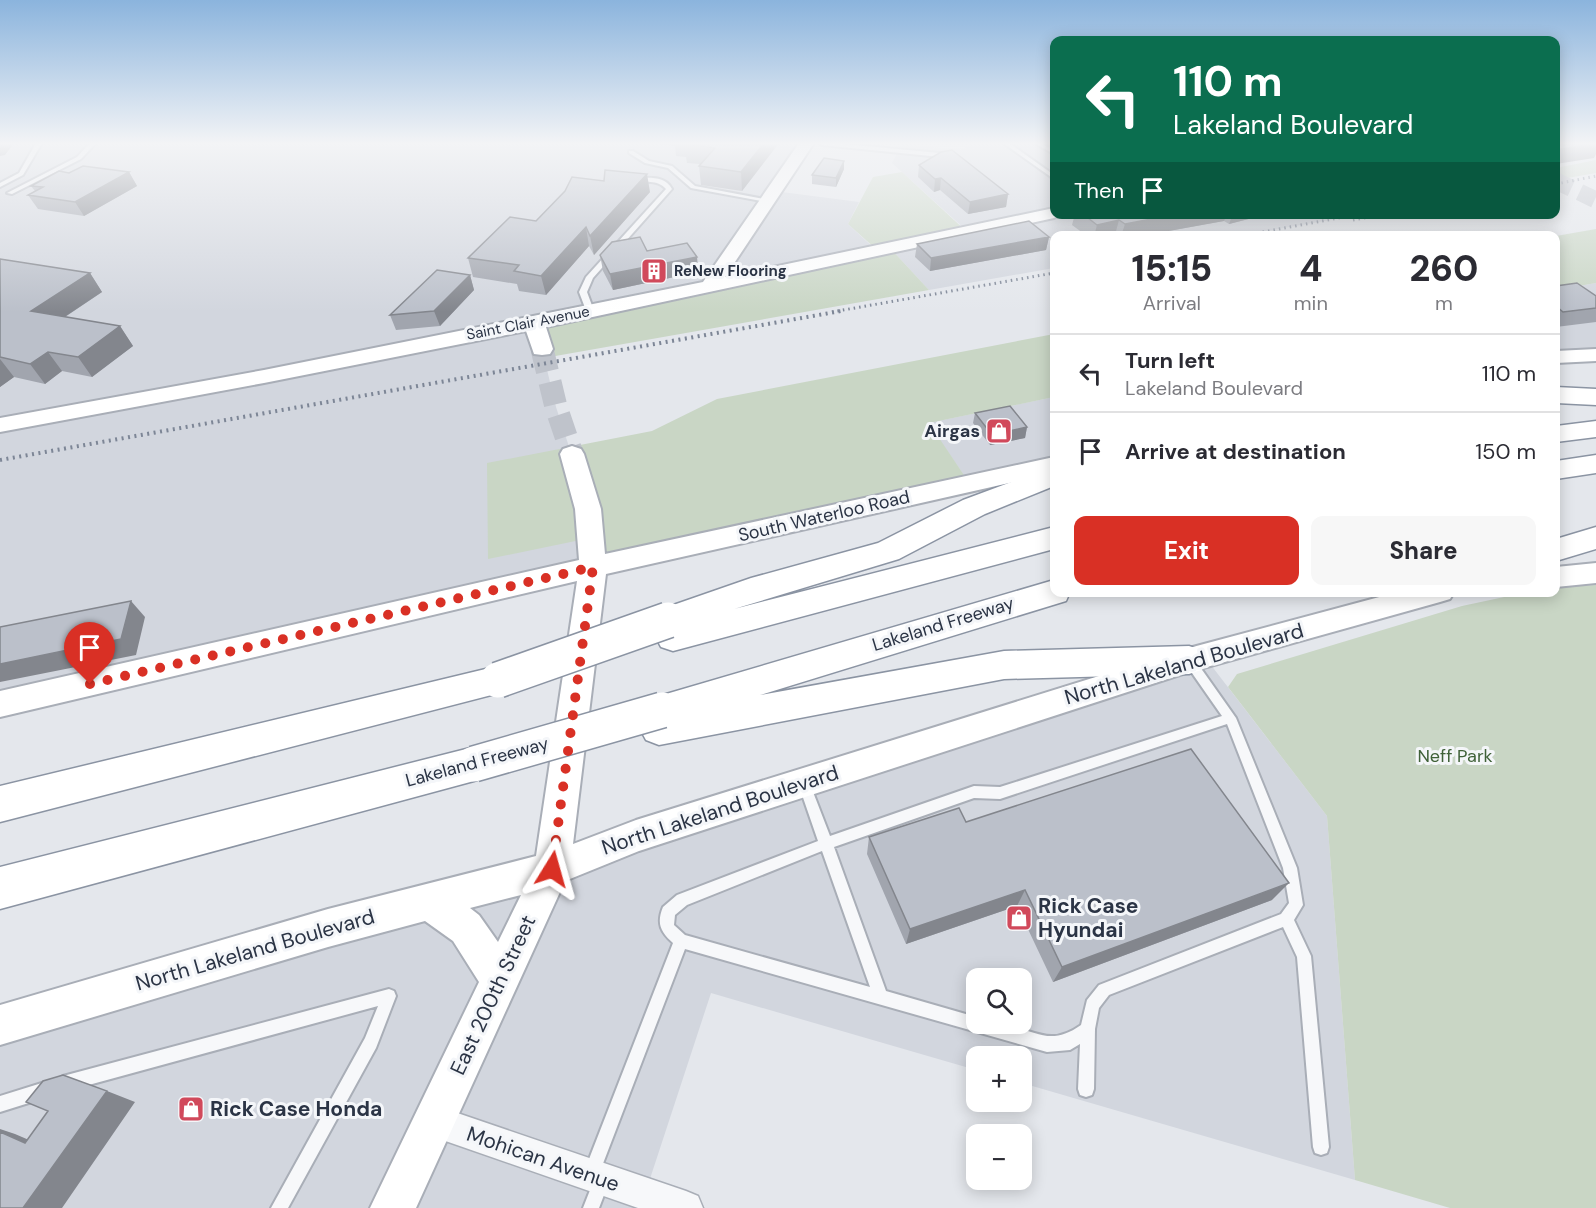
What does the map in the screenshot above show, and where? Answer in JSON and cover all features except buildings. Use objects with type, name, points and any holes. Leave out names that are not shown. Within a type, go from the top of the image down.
[{"type":"highway","points":[[1560,395],[1596,397]]},
{"type":"highway","points":[[1560,434],[1596,429]]},
{"type":"highway","points":[[1560,469],[1596,464]]},
{"type":"highway","points":[[666,630],[751,590],[888,550],[974,507],[1050,477]]},
{"type":"highway","points":[[1560,549],[1596,538]]},
{"type":"highway","points":[[0,804],[498,680],[666,630],[1050,539]]},
{"type":"highway","name":"Lakeland Freeway","points":[[0,888],[474,764],[661,719],[1050,593]]},
{"type":"highway","points":[[661,719],[1004,665],[1189,660]]},
{"type":"street","points":[[709,286],[767,200]]},
{"type":"street","name":"Saint Clair Avenue","points":[[0,425],[190,392],[590,311],[1050,214]]},
{"type":"street","points":[[534,322],[542,349]]},
{"type":"street","points":[[1560,357],[1596,354]]},
{"type":"street","name":"East 200th Street","points":[[393,1208],[552,869],[593,567],[588,509],[572,454]]},
{"type":"street","name":"South Waterloo Road","points":[[0,704],[593,567],[1050,466]]},
{"type":"street","points":[[1560,577],[1596,573]]},
{"type":"street","name":"North Lakeland Boulevard","points":[[0,1025],[328,928],[552,869],[636,836],[1189,660],[1422,597]]},
{"type":"street","points":[[429,901],[466,928],[500,979]]},
{"type":"street","name":"Mohican Avenue","points":[[434,1121],[595,1187],[686,1208]]},
{"type":"lane","points":[[590,311],[583,292],[590,277],[660,199]]},
{"type":"lane","points":[[1086,1089],[1088,1029],[1092,1005],[1104,990],[1286,919],[1296,905],[1290,868],[1230,718],[1189,660]]},
{"type":"lane","points":[[1088,1029],[1070,1042],[1047,1044],[681,941],[667,928],[668,912],[682,900],[825,844],[974,792],[1000,793],[1230,718]]},
{"type":"lane","points":[[803,782],[881,997]]},
{"type":"lane","points":[[1286,919],[1304,956],[1321,1147]]},
{"type":"lane","points":[[595,1187],[681,941]]},
{"type":"lane","points":[[0,1104],[60,1085],[389,996],[371,1043],[279,1208]]},
{"type":"shaded area","points":[[0,199],[839,199],[859,202],[848,224],[877,251],[542,349],[556,407],[576,468],[593,567],[0,704]]},
{"type":"shaded area","points":[[932,199],[1050,199],[1050,219],[1336,219],[1265,231],[1050,231],[1050,269],[929,290],[890,248],[967,231]]},
{"type":"shaded area","points":[[1596,283],[1596,355],[1560,357],[1560,289]]},
{"type":"shaded area","points":[[1050,398],[1050,466],[970,484],[928,423]]},
{"type":"shaded area","points":[[1204,656],[1327,816],[1355,1180],[1032,1086],[1032,1046],[966,1046],[966,1067],[711,993],[645,1194],[662,1208],[0,1208],[0,1025]]},
{"type":"green space","points":[[861,199],[932,199],[967,232],[891,249],[929,290],[544,358],[534,322],[877,250],[848,224]]},
{"type":"green space","points":[[1596,229],[1596,283],[1560,289],[1560,235]]},
{"type":"green space","points":[[1050,335],[1050,398],[929,423],[970,484],[593,567],[590,538],[488,559],[487,463],[652,431],[717,399]]},
{"type":"green space","name":"Neff Park","points":[[1596,585],[1596,1208],[1450,1208],[1355,1180],[1327,816],[1228,687],[1237,674],[1462,606],[1504,597],[1560,597],[1560,587]]},
{"type":"tunnel","points":[[542,349],[556,407],[572,454]]},
{"type":"railway","points":[[1268,231],[1333,219]]},
{"type":"railway","points":[[1353,220],[1358,219]]},
{"type":"railway","points":[[832,312],[1050,274]]},
{"type":"railway","points":[[0,460],[841,311]]},
{"type":"place","name":"ReNew Flooring","points":[[654,271]]},
{"type":"place","name":"Airgas","points":[[999,431]]},
{"type":"place","name":"Rick Case Hyundai","points":[[1019,918]]},
{"type":"place","name":"Rick Case Honda","points":[[191,1109]]},
{"type":"route","points":[[90,684],[593,567],[552,869]]}]
